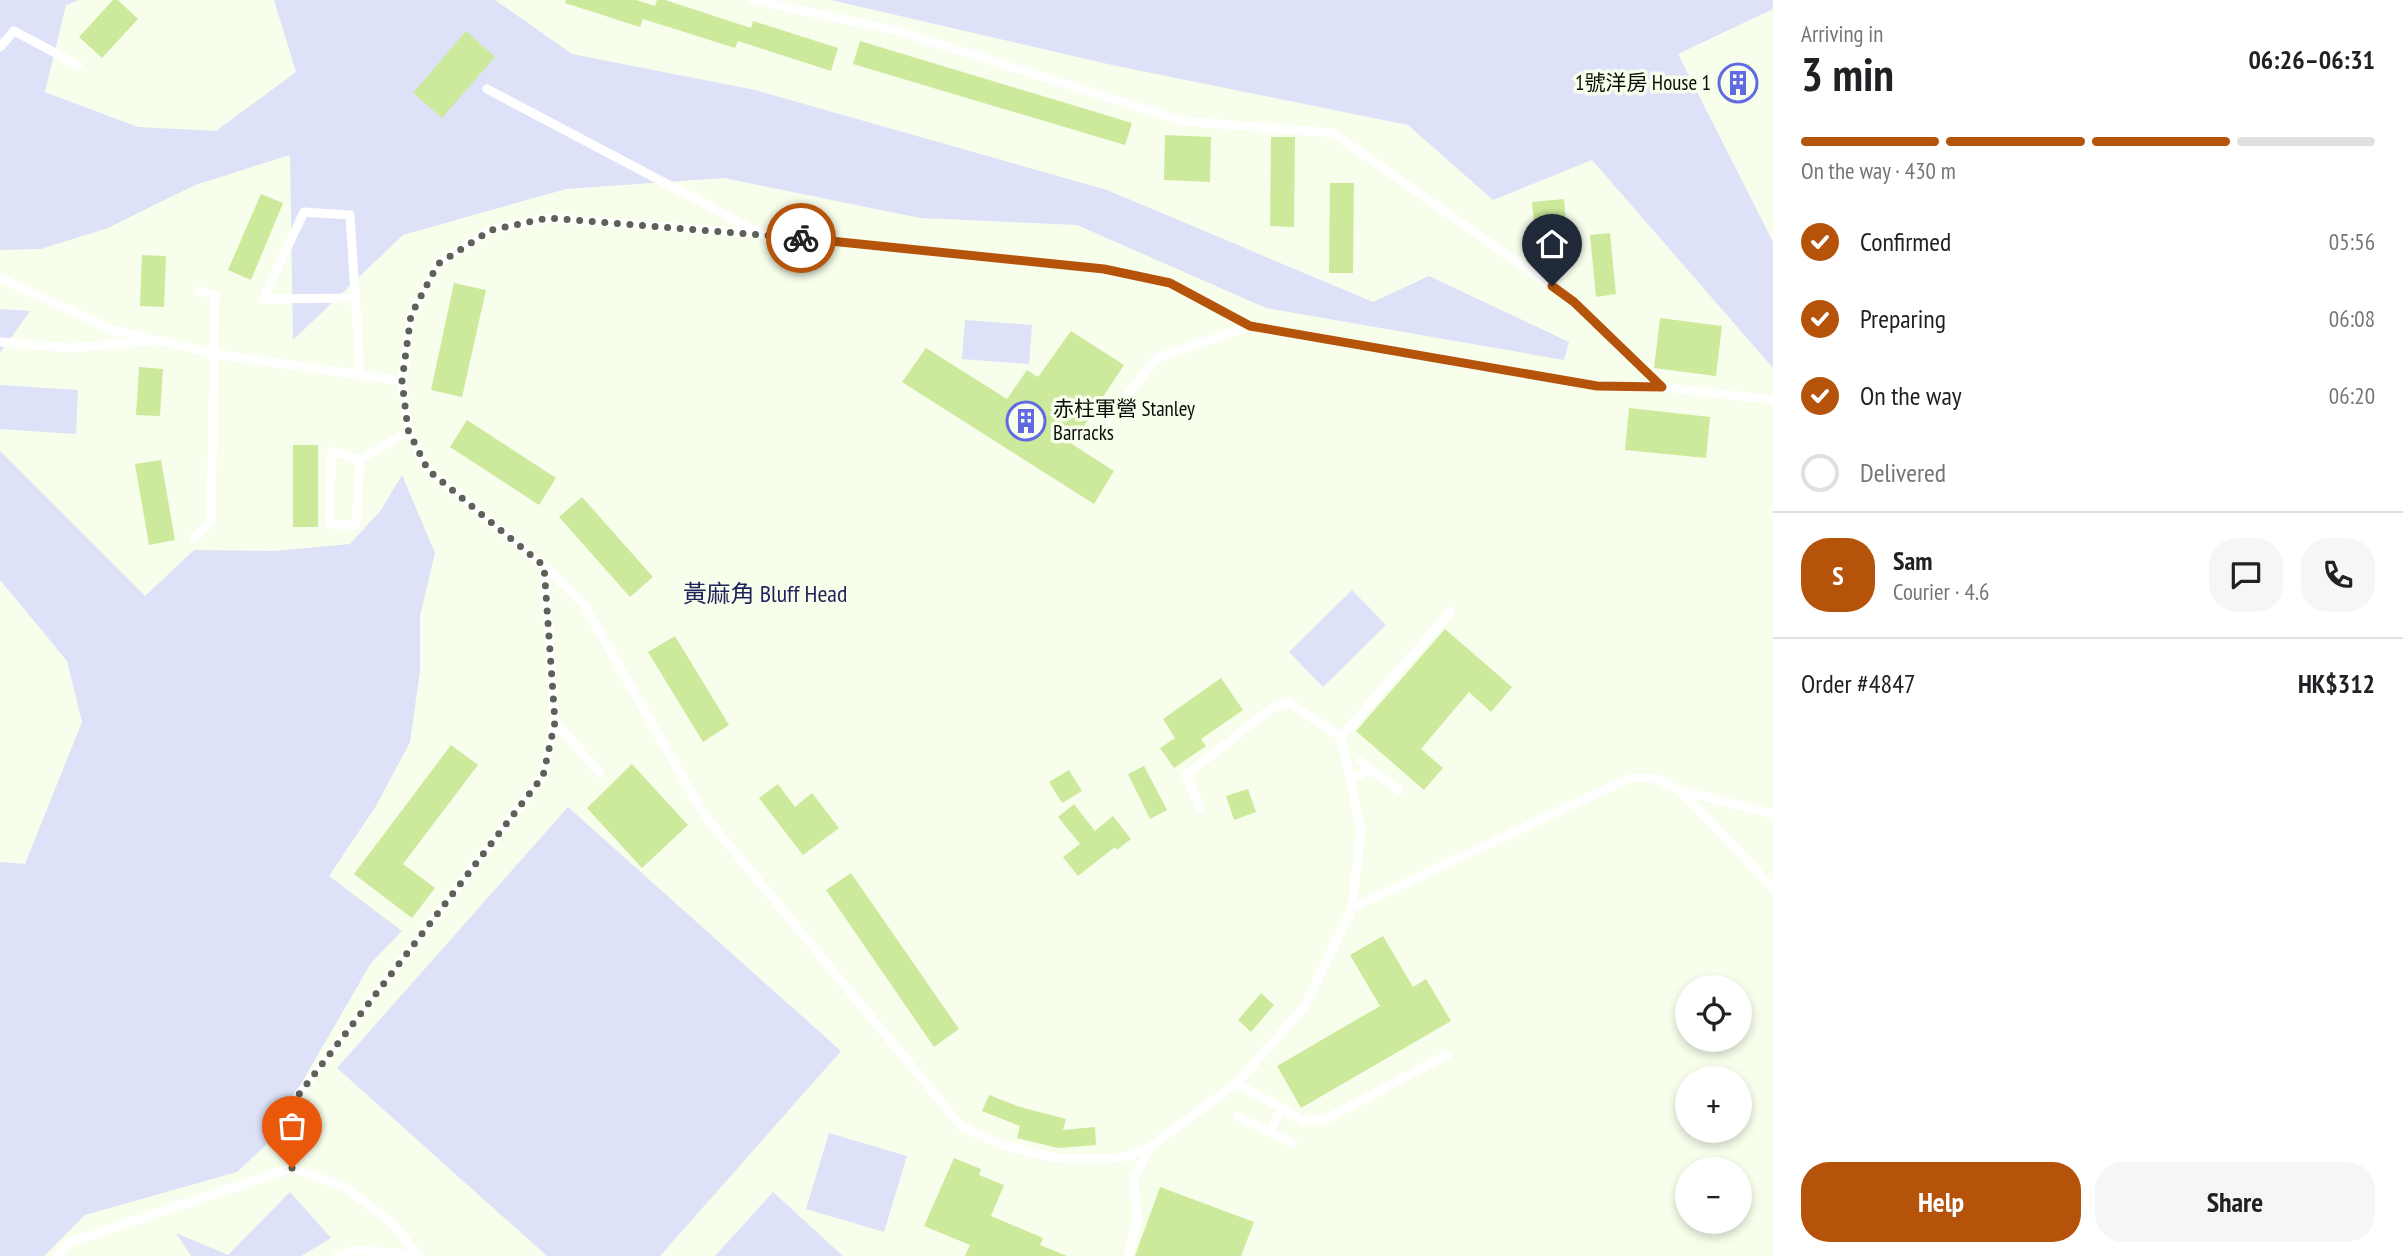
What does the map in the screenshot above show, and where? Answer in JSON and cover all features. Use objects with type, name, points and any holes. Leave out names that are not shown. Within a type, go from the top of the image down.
[{"type":"lane","points":[[753,0],[898,31],[1182,121],[1333,133],[1574,302],[1662,387]]},
{"type":"lane","points":[[0,47],[14,32],[78,65]]},
{"type":"lane","points":[[487,89],[761,234]]},
{"type":"lane","points":[[355,298],[263,299],[304,212],[350,215],[355,298],[359,376]]},
{"type":"lane","points":[[1200,808],[1186,775],[1272,708],[1288,702],[1341,737],[1361,830],[1352,908],[1305,1006],[1237,1083],[1151,1146],[1129,1156],[1108,1159],[1056,1158],[1002,1145],[961,1126],[705,816],[585,606],[544,566],[428,470],[408,430],[402,381],[411,315],[438,264],[491,230],[548,218],[761,234],[1104,269],[1170,283],[1250,326],[1597,386],[1662,387],[1773,400]]},
{"type":"lane","points":[[0,278],[113,330],[215,354],[402,381]]},
{"type":"lane","points":[[194,538],[211,522],[215,354],[215,295],[199,291]]},
{"type":"lane","points":[[1095,436],[1157,358],[1250,326]]},
{"type":"lane","points":[[0,342],[71,348],[159,340]]},
{"type":"lane","points":[[360,460],[356,525],[329,524],[332,451],[360,460],[408,430]]},
{"type":"lane","points":[[292,1168],[296,1098],[543,776],[555,722],[544,566]]},
{"type":"lane","points":[[1341,737],[1451,611]]},
{"type":"lane","points":[[555,722],[600,773]]},
{"type":"lane","points":[[1361,761],[1399,790]]},
{"type":"lane","points":[[1351,780],[1370,769]]},
{"type":"lane","points":[[1352,908],[1630,778],[1654,778],[1681,790],[1773,814]]},
{"type":"lane","points":[[1681,790],[1773,888]]},
{"type":"lane","points":[[1237,1083],[1304,1121],[1324,1120],[1447,1055]]},
{"type":"lane","points":[[1270,1132],[1281,1110]]},
{"type":"lane","points":[[1237,1116],[1293,1143]]},
{"type":"lane","points":[[1128,1256],[1137,1222],[1134,1177],[1151,1146]]},
{"type":"lane","points":[[58,1256],[68,1242],[292,1168],[345,1186],[392,1223],[419,1256]]},
{"type":"lane","points":[[338,1256],[356,1250],[419,1256]]},
{"type":"shaded area","points":[[0,0],[79,0],[66,5],[45,92],[138,127],[216,131],[296,72],[274,0],[495,0],[572,54],[755,90],[1107,190],[1373,302],[1429,276],[1569,342],[1564,360],[1266,308],[1077,225],[920,218],[724,178],[566,189],[403,235],[293,340],[290,155],[195,185],[108,228],[41,249],[0,250]]},
{"type":"shaded area","points":[[831,0],[1773,0],[1773,9],[1678,54],[1773,242],[1773,368],[1592,160],[1493,200],[1408,125],[1112,65]]},
{"type":"shaded area","points":[[0,309],[30,311],[0,353]]},
{"type":"shaded area","points":[[965,320],[1032,325],[1029,364],[962,359]]},
{"type":"shaded area","points":[[0,385],[78,390],[76,434],[0,429]]},
{"type":"shaded area","points":[[0,451],[145,596],[194,550],[274,551],[350,544],[381,510],[402,475],[435,553],[420,616],[420,671],[410,742],[376,806],[329,876],[402,931],[371,963],[265,1146],[237,1172],[85,1215],[44,1256],[0,1256],[0,862],[25,864],[82,722],[67,661],[0,580]]},
{"type":"shaded area","points":[[1352,590],[1386,625],[1323,687],[1289,652]]},
{"type":"shaded area","points":[[568,807],[841,1051],[660,1256],[547,1256],[337,1068]]},
{"type":"shaded area","points":[[829,1133],[907,1156],[884,1232],[806,1209]]},
{"type":"shaded area","points":[[290,1192],[331,1238],[301,1256],[191,1256],[176,1233],[228,1255]]},
{"type":"shaded area","points":[[773,1192],[843,1256],[715,1256]]},
{"type":"building","points":[[113,0],[118,0],[138,19],[102,58],[79,37]]},
{"type":"building","points":[[566,0],[636,0],[655,6],[657,0],[665,0],[751,28],[753,21],[838,48],[831,71],[738,41],[735,48],[643,19],[640,27],[565,3]]},
{"type":"building","points":[[466,31],[495,57],[442,118],[413,93]]},
{"type":"building","points":[[860,41],[1132,123],[1125,145],[853,64]]},
{"type":"building","name":"1號洋房 House 1","points":[[1738,63],[1740,68],[1749,64],[1759,89],[1728,102],[1717,77],[1726,73],[1724,69]]},
{"type":"building","points":[[1165,135],[1211,137],[1210,182],[1164,180]]},
{"type":"building","points":[[1271,137],[1295,137],[1294,227],[1270,226]]},
{"type":"building","points":[[1330,183],[1354,183],[1353,273],[1329,273]]},
{"type":"building","points":[[261,194],[283,203],[251,280],[228,270]]},
{"type":"building","points":[[1564,199],[1568,246],[1537,249],[1532,202]]},
{"type":"building","points":[[1610,233],[1616,294],[1596,297],[1590,235]]},
{"type":"building","points":[[142,255],[166,256],[164,307],[140,306]]},
{"type":"building","points":[[454,283],[486,290],[462,397],[431,390]]},
{"type":"building","points":[[1660,318],[1722,326],[1716,376],[1654,368]]},
{"type":"building","name":"赤柱軍營 Stanley Barracks","points":[[1071,331],[1124,365],[1072,444],[1114,471],[1094,504],[902,382],[926,348],[1007,399],[1027,370],[1038,377]]},
{"type":"building","points":[[139,367],[163,369],[160,416],[136,415]]},
{"type":"building","points":[[1629,408],[1710,417],[1706,458],[1625,450]]},
{"type":"building","points":[[467,420],[556,478],[539,505],[450,447]]},
{"type":"building","points":[[293,445],[318,445],[318,527],[293,527]]},
{"type":"building","points":[[161,460],[175,540],[149,545],[135,464]]},
{"type":"building","points":[[582,497],[653,577],[630,597],[559,517]]},
{"type":"building","points":[[1445,629],[1512,687],[1491,712],[1469,692],[1421,749],[1443,768],[1424,790],[1356,731]]},
{"type":"building","points":[[675,636],[729,725],[703,742],[648,652]]},
{"type":"building","points":[[1221,678],[1243,710],[1201,739],[1206,746],[1174,768],[1160,748],[1175,738],[1163,719]]},
{"type":"building","points":[[451,745],[478,765],[403,864],[435,888],[412,918],[354,874]]},
{"type":"building","points":[[632,764],[688,825],[642,868],[587,808]]},
{"type":"building","points":[[1144,766],[1167,810],[1150,819],[1128,774]]},
{"type":"building","points":[[1069,770],[1082,791],[1062,803],[1049,782]]},
{"type":"building","points":[[778,784],[795,807],[812,793],[839,828],[803,855],[759,798]]},
{"type":"building","points":[[1248,789],[1256,812],[1234,820],[1226,796]]},
{"type":"building","points":[[1074,804],[1095,831],[1113,816],[1131,839],[1117,850],[1115,847],[1078,876],[1063,857],[1080,844],[1058,817]]},
{"type":"building","points":[[851,873],[959,1029],[934,1047],[826,890]]},
{"type":"building","points":[[1383,936],[1413,987],[1426,979],[1451,1021],[1301,1108],[1277,1066],[1380,1006],[1350,955]]},
{"type":"building","points":[[1261,993],[1274,1005],[1251,1032],[1238,1020]]},
{"type":"building","points":[[989,1095],[1020,1107],[1066,1119],[1063,1130],[1095,1127],[1096,1145],[1058,1148],[1017,1138],[1020,1126],[982,1111]]},
{"type":"building","points":[[954,1158],[981,1169],[979,1175],[1004,1185],[991,1216],[1043,1238],[1040,1245],[1067,1256],[965,1256],[970,1245],[924,1226]]},
{"type":"building","points":[[1160,1187],[1254,1222],[1241,1256],[1135,1256]]},
{"type":"way so far","points":[[292,1168],[296,1098],[353,1020],[543,776],[555,722],[544,566],[428,470],[408,430],[402,381],[411,315],[438,264],[491,230],[548,218],[801,238]]},
{"type":"place","name":"1號洋房 House 1","points":[[1738,83]]},
{"type":"place","name":"赤柱軍營 Stanley Barracks","points":[[1026,421]]},
{"type":"district","name":"黃麻角 Bluff Head","points":[[765,594]]},
{"type":"route","points":[[801,238],[1104,269],[1170,283],[1250,326],[1597,386],[1662,387],[1574,302],[1552,286]]}]
